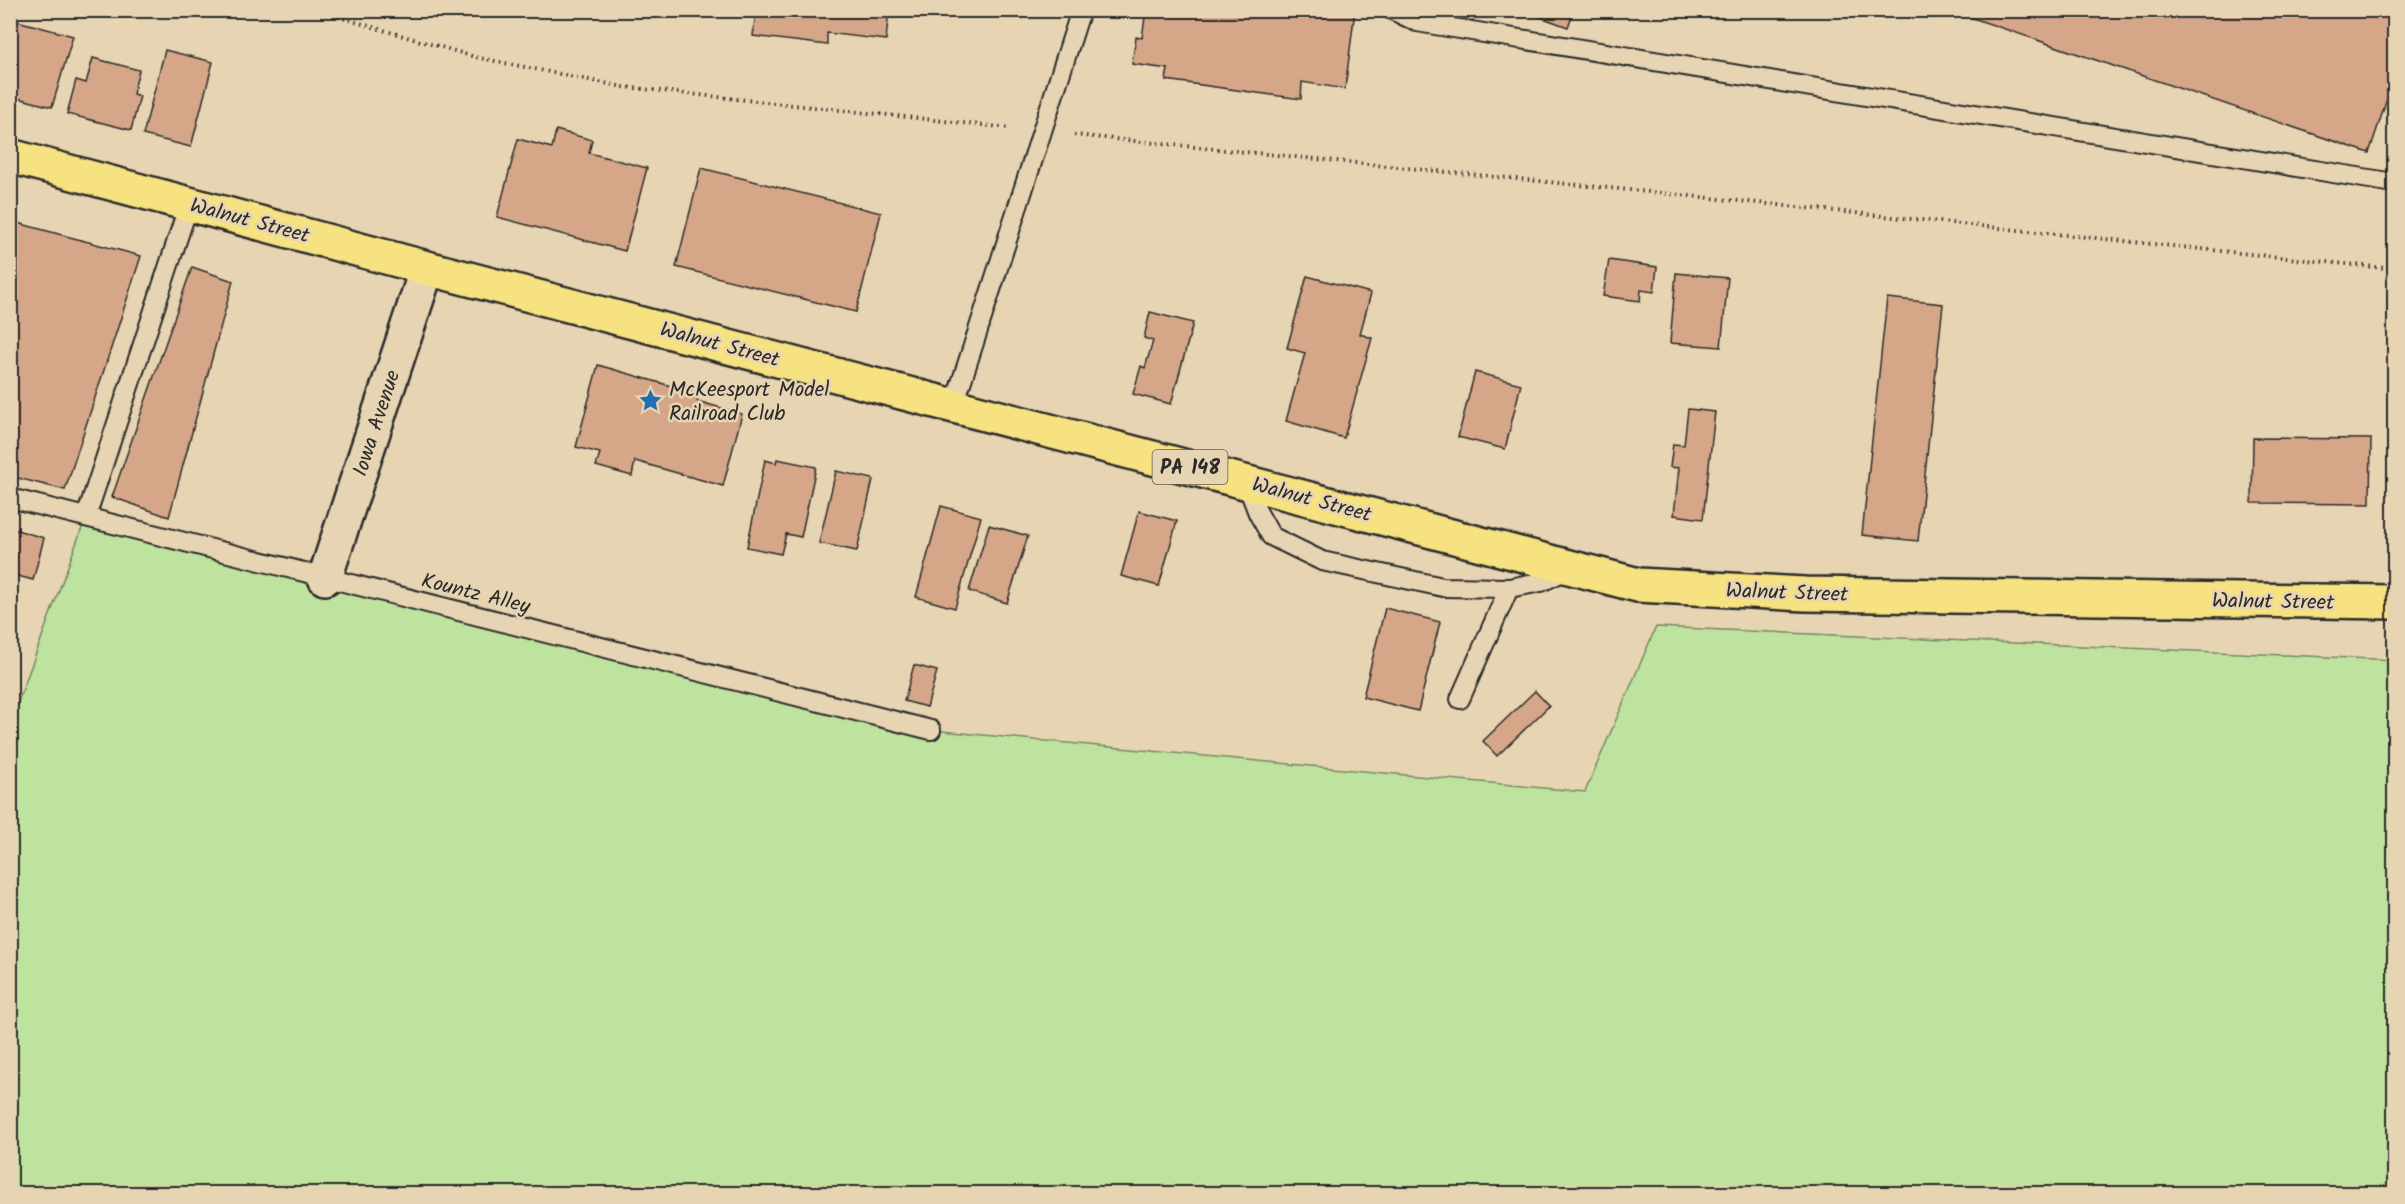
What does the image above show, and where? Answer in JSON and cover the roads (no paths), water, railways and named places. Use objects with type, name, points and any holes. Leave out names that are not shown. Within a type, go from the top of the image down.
[{"type":"main road","name":"Walnut Street","points":[[10,156],[427,268],[1638,585],[1805,594],[2394,602]]},
{"type":"street","name":"Iowa Avenue","points":[[325,578],[427,268]]},
{"type":"lane","points":[[954,405],[1081,10]]},
{"type":"lane","points":[[1392,10],[1417,22],[2394,183]]},
{"type":"lane","points":[[86,517],[189,204]]},
{"type":"lane","points":[[1246,482],[1258,513],[1271,536],[1322,561],[1443,587],[1509,588],[1541,582],[1572,567]]},
{"type":"lane","name":"Kountz Alley","points":[[10,498],[931,730]]},
{"type":"lane","points":[[1460,699],[1509,588]]},
{"type":"place","name":"McKeesport Model Railroad Club","points":[[651,401]]}]
